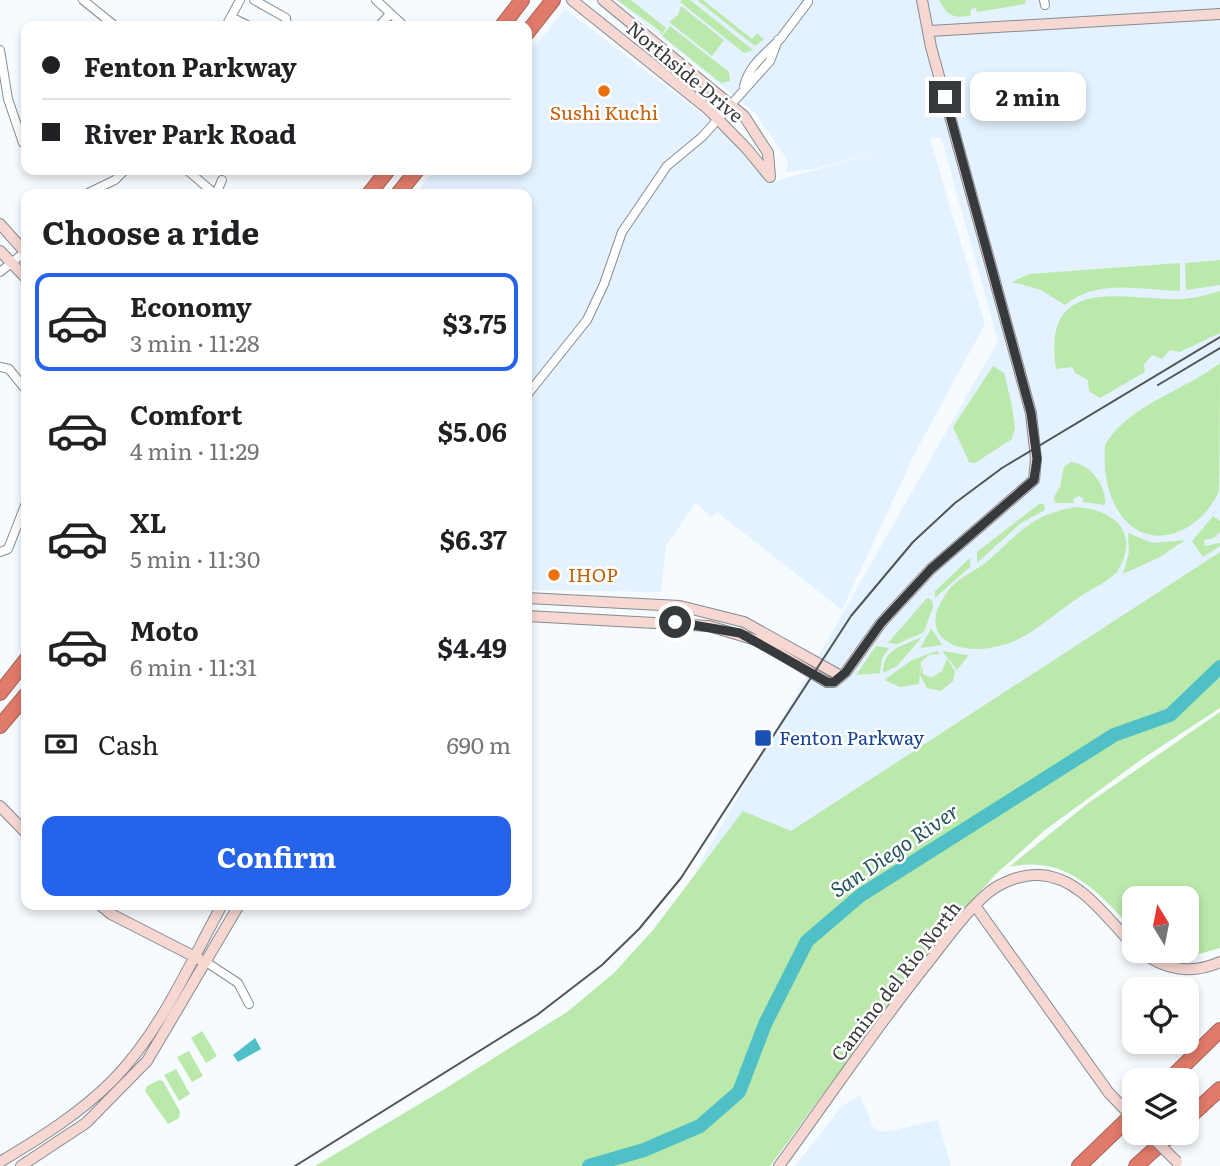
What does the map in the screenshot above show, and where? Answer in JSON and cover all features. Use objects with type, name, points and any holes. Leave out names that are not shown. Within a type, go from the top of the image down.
[{"type":"highway","points":[[506,21],[522,0]]},
{"type":"highway","points":[[532,27],[553,0]]},
{"type":"highway","points":[[373,189],[384,175]]},
{"type":"highway","points":[[402,189],[413,175]]},
{"type":"highway","points":[[0,693],[21,666]]},
{"type":"highway","points":[[0,726],[21,701]]},
{"type":"highway","points":[[1181,1068],[1220,1030]]},
{"type":"highway","points":[[1199,1108],[1220,1088]]},
{"type":"highway","points":[[1079,1166],[1122,1127]]},
{"type":"highway","points":[[1136,1166],[1159,1145]]},
{"type":"street","points":[[83,0],[109,21]]},
{"type":"street","points":[[229,21],[240,0]]},
{"type":"street","points":[[254,0],[286,21]]},
{"type":"street","name":"Northside Drive","points":[[572,0],[718,119],[770,177],[768,153],[744,116],[603,0]]},
{"type":"street","points":[[532,616],[709,626],[740,633],[827,682],[834,682],[842,676],[881,623],[931,569],[1028,486],[1037,472],[1031,413],[922,0]]},
{"type":"street","points":[[378,1],[398,21]]},
{"type":"street","points":[[532,389],[587,320],[630,219],[671,160],[687,151],[718,119],[744,86],[770,61],[778,40],[808,2]]},
{"type":"street","points":[[384,21],[390,14]]},
{"type":"street","points":[[930,32],[1220,14]]},
{"type":"street","points":[[232,17],[240,21]]},
{"type":"street","points":[[0,50],[8,99],[21,137]]},
{"type":"street","points":[[96,189],[120,175]]},
{"type":"street","points":[[193,175],[209,189]]},
{"type":"street","points":[[218,189],[222,180]]},
{"type":"street","points":[[0,224],[21,248]]},
{"type":"street","points":[[0,251],[21,273]]},
{"type":"street","points":[[0,272],[21,255]]},
{"type":"street","points":[[0,367],[9,369],[21,384]]},
{"type":"street","points":[[0,552],[8,549],[21,516]]},
{"type":"street","points":[[532,598],[680,606],[744,622],[842,676]]},
{"type":"street","points":[[779,653],[800,653]]},
{"type":"street","points":[[0,806],[21,828]]},
{"type":"street","name":"Camino del Rio North","points":[[779,1166],[911,985],[988,893],[1010,881],[1036,875],[1048,876],[1077,888],[1122,934]]},
{"type":"street","points":[[976,907],[1109,1093],[1122,1105]]},
{"type":"street","points":[[106,910],[206,962],[238,983],[249,1003]]},
{"type":"street","points":[[0,1162],[44,1136],[114,1080],[163,1010],[219,910]]},
{"type":"street","points":[[21,1166],[86,1123],[120,1092],[147,1061],[236,910]]},
{"type":"street","points":[[1156,963],[1173,968],[1194,969],[1220,962]]},
{"type":"street","points":[[1160,1145],[1178,1164]]},
{"type":"shaded area","points":[[616,0],[1220,0],[1220,556],[731,898],[695,872],[998,341],[941,137],[930,139],[985,324],[915,453],[842,610],[717,512],[712,517],[696,503],[666,545],[661,592],[532,590],[532,189],[419,189],[431,175],[532,175],[532,50],[565,9],[736,140],[768,183],[902,146],[814,169],[786,172],[788,161],[755,113]]},
{"type":"shaded area","points":[[860,1095],[874,1129],[885,1132],[938,1120],[951,1166],[795,1166],[842,1106]]},
{"type":"green space","points":[[617,0],[631,0],[666,28],[661,35],[660,31]]},
{"type":"green space","points":[[690,0],[753,50],[744,53],[680,2]]},
{"type":"green space","points":[[697,0],[703,0],[752,39],[757,33],[764,39],[755,46]]},
{"type":"green space","points":[[939,0],[1026,0],[1025,4],[977,12],[976,8],[971,9],[970,16],[959,17],[948,13]]},
{"type":"green space","points":[[681,6],[724,40],[712,56],[669,22],[678,15]]},
{"type":"green space","points":[[670,26],[729,72],[730,81],[721,83],[662,36]]},
{"type":"green space","points":[[1220,260],[1220,285],[1186,290],[1185,263]]},
{"type":"green space","points":[[1180,263],[1180,291],[1106,288],[1091,291],[1065,305],[1041,290],[1012,282],[1029,274]]},
{"type":"green space","points":[[1220,291],[1220,333],[1180,352],[1170,350],[1162,359],[1152,355],[1144,365],[1145,372],[1100,398],[1089,391],[1088,380],[1075,373],[1072,367],[1056,369],[1055,338],[1062,317],[1075,304],[1092,298],[1114,296],[1183,299]]},
{"type":"green space","points":[[1220,363],[1219,491],[1199,519],[1185,529],[1155,536],[1141,532],[1127,522],[1112,499],[1106,476],[1105,445],[1115,431],[1142,409]]},
{"type":"green space","points":[[993,366],[1004,373],[1015,428],[1012,439],[975,463],[969,462],[953,427]]},
{"type":"green space","points":[[1071,462],[1085,467],[1096,478],[1103,491],[1105,505],[1082,502],[1084,499],[1079,496],[1073,499],[1074,503],[1055,503],[1054,497],[1060,487],[1064,467]]},
{"type":"green space","points":[[1039,504],[1044,504],[1045,510],[1021,523],[977,563],[977,552]]},
{"type":"green space","points":[[1075,507],[1102,513],[1120,526],[1125,535],[1126,546],[1117,572],[1031,632],[1010,643],[984,649],[969,649],[945,640],[938,632],[935,621],[938,607],[952,586],[1037,520]]},
{"type":"green space","points":[[1213,516],[1220,521],[1220,532],[1214,538],[1204,540],[1205,546],[1220,543],[1220,546],[1203,557],[1192,541]]},
{"type":"green space","points":[[1128,533],[1153,543],[1185,540],[1160,557],[1123,574],[1129,552]]},
{"type":"green space","points":[[1220,552],[1220,708],[1142,759],[1045,830],[996,874],[934,943],[770,1166],[315,1166],[567,1012],[614,973],[653,930],[743,811],[791,831]]},
{"type":"green space","points":[[970,558],[970,567],[935,598],[935,591]]},
{"type":"green space","points":[[927,598],[932,600],[933,607],[924,632],[897,644],[888,643]]},
{"type":"green space","points":[[931,629],[942,645],[920,648]]},
{"type":"green space","points":[[922,637],[897,666],[883,673],[886,658],[890,653]]},
{"type":"green space","points":[[876,646],[889,648],[882,658],[880,673],[856,675]]},
{"type":"green space","points":[[937,651],[940,654],[929,655],[921,662],[919,684],[900,687],[884,680],[912,660]]},
{"type":"green space","points":[[942,651],[967,655],[968,656],[957,670]]},
{"type":"green space","points":[[947,659],[955,671],[953,681],[941,691],[927,688],[920,675],[922,665],[923,674],[931,678],[942,671]]},
{"type":"green space","points":[[1220,712],[1220,948],[1199,954],[1199,886],[1122,886],[1122,918],[1094,891],[1065,872],[1030,864],[1009,867],[1087,804]]},
{"type":"green space","points":[[202,1031],[217,1056],[206,1063],[191,1038]]},
{"type":"green space","points":[[189,1051],[203,1076],[192,1082],[177,1057]]},
{"type":"green space","points":[[176,1069],[190,1094],[179,1101],[164,1075]]},
{"type":"green space","points":[[159,1080],[163,1081],[180,1112],[179,1118],[168,1124],[145,1091],[147,1086]]},
{"type":"water","points":[[255,1038],[261,1049],[238,1062],[233,1055]]},
{"type":"waterway","name":"San Diego River","points":[[589,1166],[644,1150],[700,1126],[739,1092],[765,1024],[807,941],[861,895],[1114,735],[1170,715],[1220,667]]},
{"type":"tram line","points":[[295,1166],[537,1015],[602,965],[639,929],[681,878],[851,616],[913,542],[955,503],[1002,468],[1220,337]]},
{"type":"tram line","points":[[1158,385],[1220,348]]},
{"type":"place","name":"Sushi Kuchi","points":[[604,91]]},
{"type":"place","name":"IHOP","points":[[554,575]]},
{"type":"place","name":"Fenton Parkway","points":[[763,738]]},
{"type":"route","points":[[675,622],[740,633],[827,682],[834,682],[846,672],[881,623],[931,569],[977,526],[1034,480],[1037,459],[1031,413],[945,97]]}]
